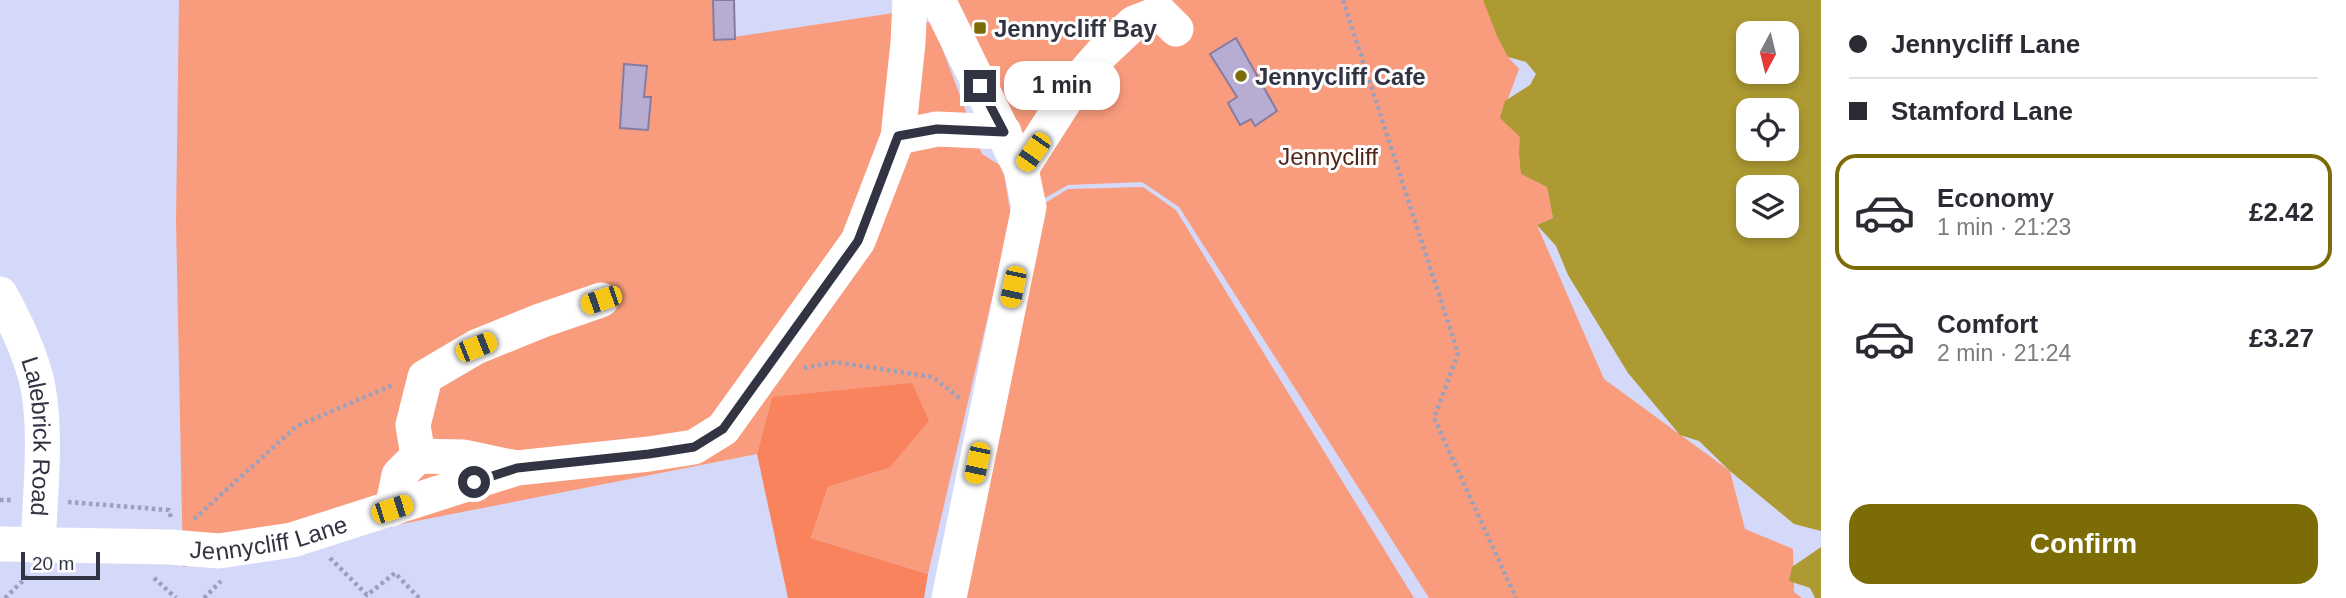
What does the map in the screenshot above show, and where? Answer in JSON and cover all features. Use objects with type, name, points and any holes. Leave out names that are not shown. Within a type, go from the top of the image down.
[{"type":"street","name":"Jennycliff Lane","points":[[0,544],[38,546],[172,540],[219,551],[292,540],[517,468],[694,447],[723,429],[858,241],[898,136],[910,0]]},
{"type":"street","points":[[938,0],[1021,169],[1029,207],[949,598]]},
{"type":"street","points":[[1021,169],[1076,83],[1104,51],[1134,23],[1160,13],[1176,29]]},
{"type":"street","points":[[898,136],[937,129],[1004,132]]},
{"type":"street","name":"Lalebrick Road","points":[[0,294],[20,330],[36,381],[42,433],[38,546]]},
{"type":"street","points":[[418,456],[413,425],[425,377],[476,347],[601,300]]},
{"type":"street","points":[[392,509],[399,475],[418,456],[463,457],[517,468]]},
{"type":"path","points":[[1343,0],[1458,353],[1434,418],[1516,598]]},
{"type":"path","points":[[763,376],[835,362],[933,377],[986,420]]},
{"type":"path","points":[[172,540],[297,426],[383,388],[425,377]]},
{"type":"path","points":[[0,500],[39,499],[169,510],[172,540]]},
{"type":"path","points":[[329,557],[365,596],[395,573],[419,598]]},
{"type":"path","points":[[204,598],[223,579]]},
{"type":"green space","points":[[179,0],[714,0],[714,40],[900,12],[933,24],[982,154],[1003,167],[1011,217],[928,574],[811,538],[828,487],[889,468],[772,397],[757,454],[183,567],[176,221]]},
{"type":"green space","name":"Jennycliff","points":[[944,0],[1484,0],[1508,57],[1519,69],[1501,118],[1521,137],[1521,174],[1547,187],[1553,218],[1537,225],[1604,379],[1730,471],[1745,529],[1793,549],[1794,592],[1802,598],[1429,598],[1179,207],[1142,182],[1068,185],[1029,207]]},
{"type":"green space","points":[[1143,187],[1176,210],[1414,598],[957,598],[1032,211],[1068,189]]},
{"type":"shaded area","points":[[1483,0],[1821,0],[1821,531],[1794,524],[1730,471],[1699,441],[1680,435],[1628,373],[1568,275],[1556,246],[1537,225],[1553,218],[1547,187],[1521,174],[1520,137],[1500,118],[1505,101],[1530,85],[1536,74],[1526,62],[1508,57]]},
{"type":"shaded area","points":[[912,383],[929,421],[889,468],[828,487],[811,538],[928,574],[924,598],[788,598],[757,454],[772,397]]},
{"type":"shaded area","points":[[1821,547],[1821,598],[1815,598],[1810,588],[1789,581],[1792,567]]},
{"type":"building","points":[[713,0],[734,0],[735,39],[714,40]]},
{"type":"building","name":"Jennycliff Cafe","points":[[1236,38],[1277,111],[1255,126],[1251,119],[1240,125],[1228,103],[1237,97],[1210,54]]},
{"type":"building","points":[[624,64],[647,66],[644,97],[651,97],[648,130],[620,128]]},
{"type":"place","name":"Jennycliff Bay","points":[[980,28]]},
{"type":"place","name":"Jennycliff Cafe","points":[[1241,76]]},
{"type":"route","points":[[474,482],[517,468],[694,447],[723,429],[858,241],[898,136],[937,129],[1004,132],[980,86]]}]
